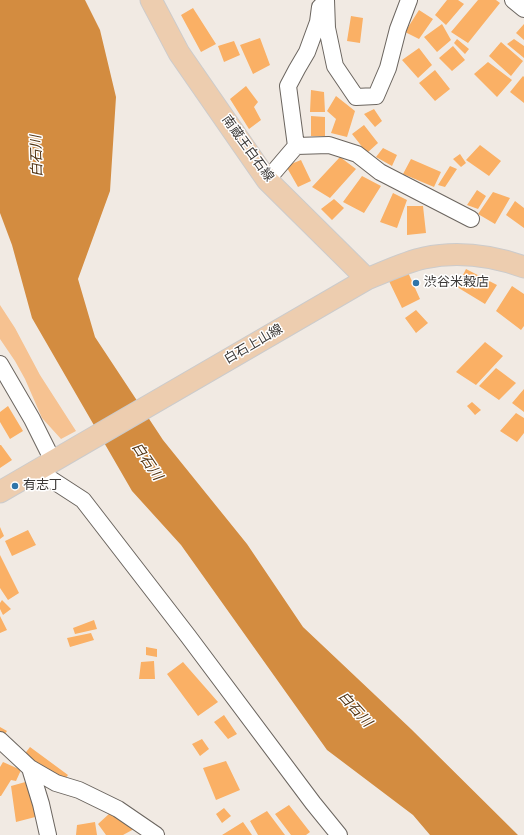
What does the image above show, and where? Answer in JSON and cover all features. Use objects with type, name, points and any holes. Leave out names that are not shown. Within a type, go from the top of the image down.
[{"type":"main road","name":"南蔵王白石線","points":[[151,0],[179,53],[267,180],[362,282]]},
{"type":"main road","name":"白石上山線","points":[[0,492],[362,282],[424,258],[454,254],[474,255],[524,267]]},
{"type":"street","points":[[296,146],[288,86],[307,52],[318,22],[322,0]]},
{"type":"street","points":[[326,0],[327,28],[335,66],[356,97],[376,96],[388,68],[398,29],[409,0]]},
{"type":"street","points":[[513,0],[524,9]]},
{"type":"street","points":[[267,180],[296,146],[329,145],[357,154],[380,172],[471,219]]},
{"type":"street","points":[[0,364],[53,461],[46,476],[83,500],[188,636],[313,803],[339,835]]},
{"type":"street","points":[[0,740],[30,768],[56,783],[79,790],[118,809],[156,835]]},
{"type":"street","points":[[30,768],[41,804],[48,835]]},
{"type":"shaded area","points":[[0,305],[15,328],[40,375],[76,431],[61,439],[42,418],[25,379],[0,339]]},
{"type":"water","name":"白石川","points":[[0,0],[85,0],[100,30],[116,97],[110,191],[78,279],[95,337],[163,440],[247,544],[303,627],[411,729],[518,835],[430,835],[413,815],[327,750],[181,545],[132,491],[32,318],[12,245],[0,213]]},
{"type":"building","points":[[447,0],[458,0],[464,4],[446,25],[435,15]]},
{"type":"building","points":[[478,0],[496,0],[500,3],[468,43],[451,32]]},
{"type":"building","points":[[193,8],[216,44],[201,52],[181,15]]},
{"type":"building","points":[[419,10],[433,19],[419,39],[405,32]]},
{"type":"building","points":[[351,16],[363,18],[360,43],[347,41]]},
{"type":"building","points":[[442,24],[451,40],[437,52],[424,37]]},
{"type":"building","points":[[524,24],[524,40],[516,33]]},
{"type":"building","points":[[260,38],[270,65],[253,74],[240,45]]},
{"type":"building","points":[[457,39],[469,49],[465,54],[454,43]]},
{"type":"building","points":[[514,39],[524,46],[524,58],[507,44]]},
{"type":"building","points":[[234,41],[240,55],[224,62],[218,46]]},
{"type":"building","points":[[501,42],[523,61],[511,76],[489,56]]},
{"type":"building","points":[[453,46],[465,60],[452,71],[439,58]]},
{"type":"building","points":[[419,48],[432,65],[418,78],[402,60]]},
{"type":"building","points":[[488,62],[512,80],[497,97],[474,74]]},
{"type":"building","points":[[435,70],[450,89],[435,101],[419,83]]},
{"type":"building","points":[[523,76],[524,77],[524,103],[510,92]]},
{"type":"building","points":[[246,86],[258,102],[254,107],[261,120],[249,129],[230,99]]},
{"type":"building","points":[[311,90],[324,92],[325,112],[310,112]]},
{"type":"building","points":[[336,96],[355,111],[347,137],[331,133],[336,119],[327,111]]},
{"type":"building","points":[[374,109],[382,121],[375,127],[364,114]]},
{"type":"building","points":[[311,116],[325,117],[325,136],[311,136]]},
{"type":"building","points":[[364,125],[378,143],[367,153],[352,134]]},
{"type":"building","points":[[480,145],[501,161],[489,176],[466,160]]},
{"type":"building","points":[[383,148],[397,155],[392,166],[376,157]]},
{"type":"building","points":[[460,154],[466,163],[461,167],[453,159]]},
{"type":"building","points":[[340,157],[356,169],[330,198],[312,187]]},
{"type":"building","points":[[411,159],[441,172],[434,187],[403,174]]},
{"type":"building","points":[[301,160],[311,181],[298,187],[286,166]]},
{"type":"building","points":[[450,166],[457,169],[445,187],[438,185]]},
{"type":"building","points":[[362,176],[381,186],[364,213],[343,202]]},
{"type":"building","points":[[477,190],[486,196],[478,209],[467,205]]},
{"type":"building","points":[[493,192],[510,198],[495,224],[478,214]]},
{"type":"building","points":[[393,193],[407,200],[397,228],[380,222]]},
{"type":"building","points":[[334,199],[344,208],[332,220],[321,209]]},
{"type":"building","points":[[515,201],[524,208],[524,228],[506,215]]},
{"type":"building","points":[[407,206],[423,206],[426,233],[407,235]]},
{"type":"building","points":[[406,268],[420,299],[402,308],[387,277]]},
{"type":"building","points":[[466,269],[497,285],[485,304],[457,287]]},
{"type":"building","points":[[512,286],[524,294],[524,326],[521,330],[496,311]]},
{"type":"building","points":[[416,310],[428,323],[416,333],[405,318]]},
{"type":"building","points":[[485,342],[503,356],[476,385],[456,372]]},
{"type":"building","points":[[496,368],[516,383],[499,400],[479,386]]},
{"type":"building","points":[[524,389],[524,412],[512,403]]},
{"type":"building","points":[[472,402],[481,410],[475,415],[467,406]]},
{"type":"building","points":[[8,406],[23,431],[10,439],[0,422],[0,412]]},
{"type":"building","points":[[516,413],[524,418],[524,433],[517,442],[500,431]]},
{"type":"building","points":[[0,445],[12,460],[0,468]]},
{"type":"building","points":[[0,527],[4,536],[0,539]]},
{"type":"building","points":[[28,530],[36,545],[12,556],[5,541]]},
{"type":"building","points":[[0,555],[19,593],[8,600],[0,588]]},
{"type":"building","points":[[2,600],[11,609],[3,615],[0,609],[0,603]]},
{"type":"building","points":[[0,616],[7,630],[0,633]]},
{"type":"building","points":[[94,620],[97,629],[75,634],[73,628]]},
{"type":"building","points":[[91,633],[94,640],[70,647],[67,638]]},
{"type":"building","points":[[146,647],[157,649],[157,657],[146,655]]},
{"type":"building","points":[[154,661],[155,679],[139,679],[141,662]]},
{"type":"building","points":[[183,662],[218,702],[198,716],[167,674]]},
{"type":"building","points":[[224,715],[237,734],[228,739],[214,722]]},
{"type":"building","points":[[0,727],[7,731],[3,737],[0,735]]},
{"type":"building","points":[[202,739],[209,749],[200,756],[192,744]]},
{"type":"building","points":[[30,747],[68,775],[63,782],[23,756]]},
{"type":"building","points":[[226,761],[240,790],[216,800],[203,768]]},
{"type":"building","points":[[3,762],[21,770],[16,781],[11,780],[0,796],[0,767]]},
{"type":"building","points":[[29,781],[39,816],[16,822],[11,786]]},
{"type":"building","points":[[289,805],[310,832],[306,835],[291,835],[275,814]]},
{"type":"building","points":[[224,808],[231,816],[222,823],[216,814]]},
{"type":"building","points":[[267,811],[285,835],[258,835],[250,821]]},
{"type":"building","points":[[110,813],[134,829],[123,835],[106,835],[98,824]]},
{"type":"building","points":[[95,822],[97,835],[76,835],[77,825]]},
{"type":"building","points":[[243,822],[252,835],[222,835]]},
{"type":"place","name":"渋谷米穀店","points":[[416,283]]},
{"type":"place","name":"有志丁","points":[[15,486]]}]
